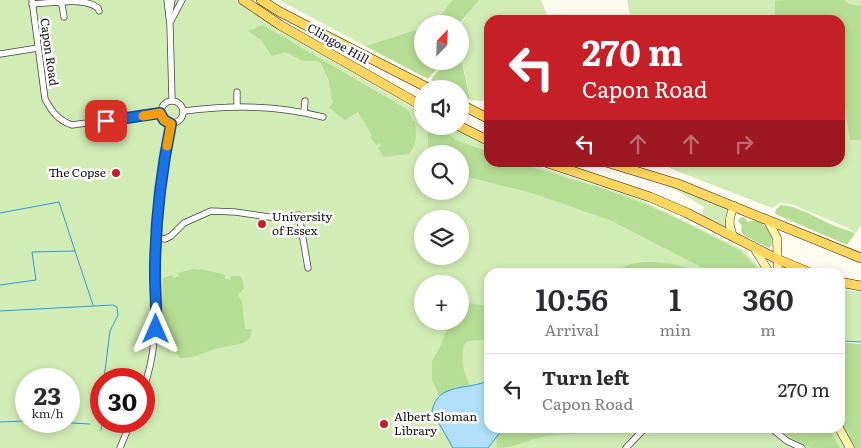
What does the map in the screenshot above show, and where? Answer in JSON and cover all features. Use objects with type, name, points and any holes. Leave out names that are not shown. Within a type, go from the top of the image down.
[{"type":"main road","name":"Clingoe Hill","points":[[243,0],[272,20],[414,101]]},
{"type":"main road","name":"Clingoe Hill","points":[[261,0],[280,12],[414,81]]},
{"type":"main road","points":[[469,109],[484,116]]},
{"type":"main road","points":[[469,131],[484,138]]},
{"type":"main road","points":[[560,167],[650,196],[797,268]]},
{"type":"main road","points":[[622,167],[678,184],[861,258]]},
{"type":"main road","points":[[733,236],[729,226],[729,219],[734,206]]},
{"type":"main road","points":[[768,221],[777,238],[778,268]]},
{"type":"main road","points":[[753,246],[767,268]]},
{"type":"main road","points":[[845,283],[861,286]]},
{"type":"main road","points":[[842,433],[850,448]]},
{"type":"street","points":[[169,16],[172,0]]},
{"type":"street","points":[[170,25],[175,11],[182,0]]},
{"type":"street","points":[[236,0],[272,20]]},
{"type":"street","points":[[32,2],[72,1],[94,5],[99,11]]},
{"type":"street","name":"Capon Road","points":[[32,2],[45,99],[51,111],[61,121],[72,125],[107,124],[160,113]]},
{"type":"street","points":[[59,2],[62,5],[64,17]]},
{"type":"street","points":[[167,2],[170,25],[172,100]]},
{"type":"street","points":[[0,54],[38,48]]},
{"type":"street","points":[[237,92],[237,106]]},
{"type":"street","points":[[171,124],[164,120],[160,113],[162,106],[166,102],[172,100],[180,103],[184,111]]},
{"type":"street","points":[[304,112],[305,101]]},
{"type":"street","points":[[184,111],[237,106],[276,108],[323,117]]},
{"type":"street","points":[[171,124],[180,120],[184,111]]},
{"type":"street","points":[[148,368],[156,335],[155,274],[157,238],[161,184],[171,124]]},
{"type":"street","points":[[157,238],[164,239],[171,236],[184,223],[211,211],[235,212],[276,218],[299,215],[308,268]]},
{"type":"street","points":[[120,448],[126,433]]},
{"type":"street","points":[[626,448],[640,433]]},
{"type":"street","points":[[777,433],[787,441],[802,448]]},
{"type":"green space","name":"University of Essex","points":[[0,0],[235,0],[270,25],[414,108],[414,135],[465,135],[484,144],[484,167],[540,167],[644,201],[744,250],[760,268],[484,268],[484,433],[838,433],[845,448],[0,448]]},
{"type":"green space","points":[[279,0],[541,0],[547,15],[484,15],[484,100],[481,101],[470,100],[469,80],[466,80],[464,70],[469,70],[469,15],[467,15],[469,12],[451,4],[439,15],[414,15],[414,31],[365,46]]},
{"type":"green space","points":[[453,0],[479,0],[466,15],[440,15]]},
{"type":"green space","points":[[627,0],[861,0],[861,225],[855,234],[848,228],[791,204],[780,203],[772,208],[668,167],[845,167],[845,15],[630,15]]},
{"type":"green space","points":[[844,0],[849,4],[861,6],[861,140],[850,140],[845,107],[845,15],[775,15],[775,1]]},
{"type":"green space","points":[[263,25],[408,110],[414,121],[414,135],[416,135],[414,146],[409,154],[384,157],[378,148],[381,145],[379,143],[376,145],[370,137],[372,135],[358,112],[345,120],[329,108],[334,101],[332,100],[329,81],[321,63],[302,61],[286,52],[272,56],[261,40],[248,31]]},
{"type":"green space","points":[[414,31],[414,70],[437,70],[428,79],[365,46]]},
{"type":"green space","points":[[439,70],[464,70],[466,80],[431,80]]},
{"type":"green space","points":[[428,135],[450,135],[456,140],[484,150],[484,167],[530,167],[643,203],[741,251],[756,268],[703,268],[612,221],[532,193],[469,177],[469,145],[428,145]]},
{"type":"green space","points":[[670,184],[728,208],[725,218],[726,227],[702,216],[704,207],[669,186]]},
{"type":"green space","points":[[781,205],[801,210],[855,234],[847,245],[775,214],[776,209]]},
{"type":"green space","points":[[743,217],[747,222],[757,222],[766,227],[771,236],[771,247],[769,248],[743,235],[742,226],[738,221]]},
{"type":"green space","points":[[653,262],[687,268],[622,268],[636,263]]},
{"type":"green space","points":[[193,269],[225,275],[225,279],[230,280],[231,276],[241,276],[244,288],[238,295],[242,302],[245,329],[251,329],[251,333],[243,343],[215,349],[193,357],[180,358],[166,347],[162,338],[163,278],[172,275],[174,278],[179,276],[178,273]]},
{"type":"green space","points":[[845,290],[861,292],[861,342],[845,340]]},
{"type":"green space","points":[[469,303],[484,305],[484,339],[468,341],[463,348],[462,359],[469,385],[453,388],[439,396],[432,380],[432,361],[447,330],[469,330]]},
{"type":"green space","points":[[845,342],[861,344],[861,448],[853,448],[845,431]]},
{"type":"green space","points":[[500,433],[632,433],[546,436],[510,447],[497,448],[496,437]]},
{"type":"green space","points":[[786,433],[832,433],[840,448],[810,448]]},
{"type":"water","points":[[484,382],[484,433],[499,433],[488,448],[453,448],[432,411],[435,402],[448,391]]},
{"type":"waterway","points":[[0,213],[59,202],[75,251],[32,252],[36,280],[0,285]]},
{"type":"waterway","points":[[75,251],[93,305]]},
{"type":"waterway","points":[[0,311],[113,305],[117,307],[118,315],[110,331],[105,368]]},
{"type":"waterway","points":[[845,341],[861,342]]},
{"type":"waterway","points":[[0,422],[15,421]]},
{"type":"waterway","points":[[80,423],[90,424]]},
{"type":"slow traffic","points":[[143,116],[160,113],[166,122],[171,124],[167,146]]},
{"type":"place","name":"The Copse","points":[[116,173]]},
{"type":"place","name":"University of Essex","points":[[262,224]]},
{"type":"place","name":"Albert Sloman Library","points":[[384,424]]},
{"type":"route","points":[[106,121],[160,113],[166,122],[171,124],[161,184],[157,224],[155,274],[156,329]]}]
